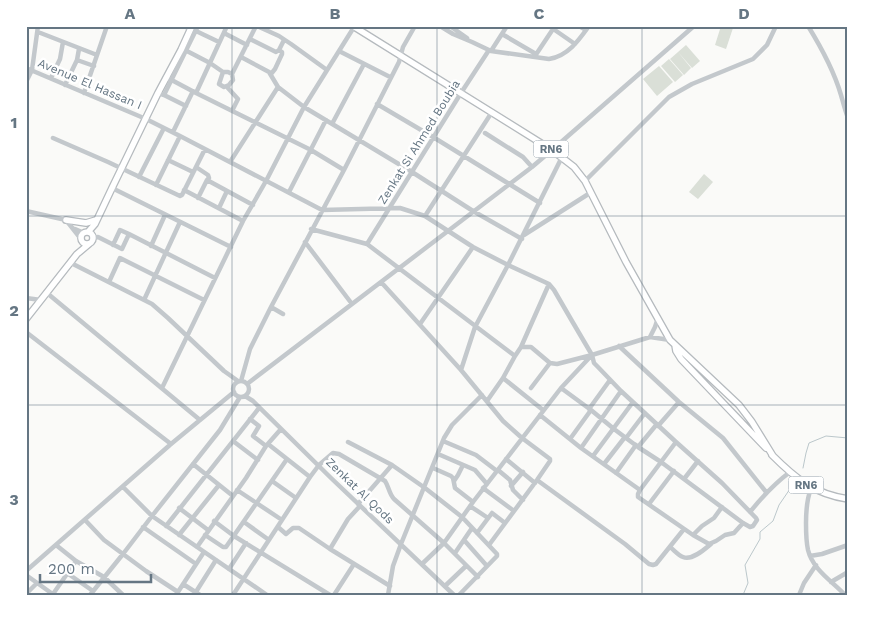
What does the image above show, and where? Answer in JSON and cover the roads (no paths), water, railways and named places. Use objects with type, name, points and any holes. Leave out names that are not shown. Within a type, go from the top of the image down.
[{"type":"main road","name":"RN6","points":[[353,27],[552,150],[574,167],[584,181],[640,288],[670,340],[739,405],[756,427],[774,456]]},
{"type":"main road","points":[[77,254],[82,236],[95,222],[194,28]]},
{"type":"main road","points":[[66,220],[95,222]]},
{"type":"main road","points":[[26,319],[77,254],[92,242],[95,222]]},
{"type":"main road","points":[[86,232],[92,233],[94,237]]},
{"type":"main road","points":[[81,239],[84,243],[89,244]]},
{"type":"main road","name":"RN6","points":[[675,345],[681,359],[790,472],[811,488],[848,500]]},
{"type":"street","points":[[26,82],[32,70],[38,26]]},
{"type":"street","points":[[84,94],[107,26]]},
{"type":"street","points":[[183,26],[194,28],[220,42]]},
{"type":"street","points":[[173,132],[210,63],[226,26]]},
{"type":"street","points":[[227,87],[233,80],[232,74],[257,26],[284,40],[326,70]]},
{"type":"street","points":[[76,561],[53,595],[26,573],[200,420],[224,401],[238,395],[248,394],[244,384],[250,349],[344,170],[415,26]]},
{"type":"street","points":[[440,26],[456,30]]},
{"type":"street","points":[[450,26],[472,42],[490,51],[549,59],[565,53],[588,28],[579,26]]},
{"type":"street","name":"Zenkat Si Ahmed Boubia","points":[[367,244],[461,93],[507,26]]},
{"type":"street","points":[[253,401],[238,395],[233,389],[258,375],[532,167],[694,26]]},
{"type":"street","points":[[584,181],[669,96],[684,87],[753,59],[767,45],[776,26]]},
{"type":"street","points":[[808,26],[834,75],[848,118]]},
{"type":"street","points":[[162,388],[243,221],[304,107],[353,27]]},
{"type":"street","points":[[535,56],[552,27],[575,44]]},
{"type":"street","points":[[38,32],[97,55]]},
{"type":"street","points":[[224,33],[247,45]]},
{"type":"street","points":[[502,34],[535,56]]},
{"type":"street","points":[[250,39],[276,52],[279,50]]},
{"type":"street","points":[[279,50],[284,40]]},
{"type":"street","points":[[51,78],[60,59],[64,42]]},
{"type":"street","points":[[65,85],[77,60],[79,48]]},
{"type":"street","points":[[184,50],[223,72],[232,74]]},
{"type":"street","points":[[271,74],[282,54],[279,50]]},
{"type":"street","points":[[339,51],[390,78]]},
{"type":"street","points":[[241,57],[271,74],[278,87],[304,107],[412,172],[473,212],[523,237]]},
{"type":"street","points":[[77,60],[94,66]]},
{"type":"street","points":[[332,124],[364,64]]},
{"type":"street","name":"Avenue El Hassan I","points":[[26,68],[146,119],[322,210]]},
{"type":"street","points":[[223,72],[219,84],[227,87],[238,98],[232,111]]},
{"type":"street","points":[[169,79],[311,150],[344,170]]},
{"type":"street","points":[[230,162],[278,87]]},
{"type":"street","points":[[161,94],[186,106]]},
{"type":"street","points":[[377,104],[540,203]]},
{"type":"street","points":[[425,216],[492,112]]},
{"type":"street","points":[[289,192],[326,120]]},
{"type":"street","points":[[140,177],[164,128]]},
{"type":"street","points":[[485,133],[522,157],[532,167]]},
{"type":"street","points":[[156,185],[180,136]]},
{"type":"street","points":[[53,138],[180,196],[205,149]]},
{"type":"street","points":[[461,370],[475,327],[523,237],[562,157]]},
{"type":"street","points":[[168,160],[208,175],[209,178],[198,198]]},
{"type":"street","points":[[207,180],[253,205]]},
{"type":"street","points":[[112,188],[231,247]]},
{"type":"street","points":[[184,190],[243,221]]},
{"type":"street","points":[[219,208],[227,191]]},
{"type":"street","points":[[523,237],[590,193]]},
{"type":"street","points":[[322,210],[400,208],[425,216],[472,247],[508,266],[549,284],[592,355],[595,364],[645,414],[722,482],[756,518],[756,522],[752,527],[743,523],[561,388]]},
{"type":"street","points":[[26,211],[66,220],[81,239]]},
{"type":"street","points":[[151,246],[165,215]]},
{"type":"street","points":[[144,300],[180,222]]},
{"type":"street","points":[[73,228],[86,232]]},
{"type":"street","points":[[312,229],[367,244],[514,356]]},
{"type":"street","points":[[113,244],[121,230],[215,278]]},
{"type":"street","points":[[109,282],[129,234]]},
{"type":"street","points":[[94,237],[98,237],[122,249]]},
{"type":"street","points":[[305,242],[352,304]]},
{"type":"street","points":[[420,324],[472,247]]},
{"type":"street","points":[[120,258],[204,300]]},
{"type":"street","points":[[71,263],[144,300],[159,310],[224,371],[244,384],[253,401]]},
{"type":"street","points":[[381,282],[461,370],[503,421],[550,459],[536,482],[488,545]]},
{"type":"street","points":[[487,401],[521,347],[549,284]]},
{"type":"street","points":[[47,293],[200,420]]},
{"type":"street","points":[[26,298],[41,300]]},
{"type":"street","points":[[271,307],[283,314]]},
{"type":"street","points":[[650,337],[658,318]]},
{"type":"street","points":[[26,332],[171,444]]},
{"type":"street","points":[[521,347],[533,348],[550,363],[557,364],[650,337],[670,340]]},
{"type":"street","points":[[619,346],[679,402],[723,438],[766,492]]},
{"type":"street","points":[[422,564],[444,543],[471,504],[498,471],[541,412],[592,355]]},
{"type":"street","points":[[531,388],[550,363]]},
{"type":"street","points":[[503,378],[581,448],[640,490]]},
{"type":"street","points":[[570,439],[610,380]]},
{"type":"street","points":[[581,448],[621,391]]},
{"type":"street","points":[[388,595],[393,566],[443,441],[452,425],[482,394]]},
{"type":"street","points":[[68,574],[92,593],[220,430],[238,395]]},
{"type":"street","name":"Zenkat Al Qods","points":[[253,401],[454,595]]},
{"type":"street","points":[[593,456],[633,402]]},
{"type":"street","points":[[616,473],[637,446],[679,402]]},
{"type":"street","points":[[166,526],[259,408]]},
{"type":"street","points":[[604,464],[645,414]]},
{"type":"street","points":[[250,419],[259,426],[252,436],[310,477]]},
{"type":"street","points":[[196,547],[267,445],[281,429]]},
{"type":"street","points":[[233,441],[258,460]]},
{"type":"street","points":[[443,441],[476,455],[498,471],[510,480],[512,490],[523,500]]},
{"type":"street","points":[[348,442],[392,465],[425,488],[462,517],[497,555],[460,595]]},
{"type":"street","points":[[676,442],[640,490],[638,496],[693,535],[711,544]]},
{"type":"street","points":[[233,595],[310,477],[331,455],[336,454],[385,481],[388,484],[391,496],[478,576]]},
{"type":"street","points":[[438,454],[475,470],[485,486],[514,511]]},
{"type":"street","points":[[179,508],[206,533],[226,547],[287,459]]},
{"type":"street","points":[[506,459],[634,551],[649,564],[656,564],[684,528]]},
{"type":"street","points":[[475,470],[482,460]]},
{"type":"street","points":[[684,479],[698,461]]},
{"type":"street","points":[[193,464],[233,496]]},
{"type":"street","points":[[330,550],[348,519],[392,465]]},
{"type":"street","points":[[454,481],[463,465]]},
{"type":"street","points":[[433,468],[451,476],[457,490],[488,518]]},
{"type":"street","points":[[649,504],[674,471]]},
{"type":"street","points":[[511,486],[523,472]]},
{"type":"street","points":[[750,512],[766,492],[790,472]]},
{"type":"street","points":[[272,481],[296,498]]},
{"type":"street","points":[[179,535],[218,485]]},
{"type":"street","points":[[123,487],[152,516],[267,595]]},
{"type":"street","points":[[811,488],[806,513],[807,541],[810,556],[826,578],[845,595]]},
{"type":"street","points":[[237,490],[282,520]]},
{"type":"street","points":[[693,535],[714,518],[722,507]]},
{"type":"street","points":[[476,533],[492,513],[505,523]]},
{"type":"street","points":[[85,520],[104,540],[177,593],[204,552]]},
{"type":"street","points":[[214,521],[234,536],[330,595]]},
{"type":"street","points":[[244,522],[269,540]]},
{"type":"street","points":[[670,547],[683,557],[694,556],[725,535],[734,533],[743,523]]},
{"type":"street","points":[[143,527],[196,564]]},
{"type":"street","points":[[278,527],[286,534],[293,528],[299,528],[330,550],[390,586]]},
{"type":"street","points":[[455,553],[472,528]]},
{"type":"street","points":[[464,540],[487,566]]},
{"type":"street","points":[[229,569],[246,543]]},
{"type":"street","points":[[810,556],[848,545]]},
{"type":"street","points":[[56,546],[104,578],[122,595]]},
{"type":"street","points":[[183,584],[197,594],[216,560]]},
{"type":"street","points":[[334,595],[354,564]]},
{"type":"street","points":[[445,586],[466,566]]},
{"type":"street","points":[[799,595],[816,566]]},
{"type":"street","points":[[831,582],[848,572]]},
{"type":"street","points":[[26,594],[37,583]]},
{"type":"waterway","points":[[803,468],[809,443],[826,436],[848,438]]},
{"type":"waterway","points":[[743,595],[748,583],[745,565],[760,539],[760,532],[773,521],[779,505],[792,486]]}]
